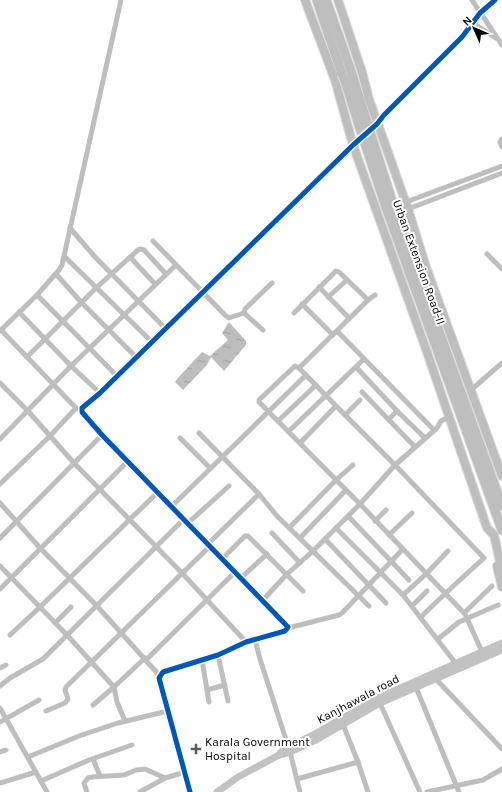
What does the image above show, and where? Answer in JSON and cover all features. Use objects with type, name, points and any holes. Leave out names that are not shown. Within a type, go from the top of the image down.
[{"type":"highway","name":"Urban Extension Road-II","points":[[317,0],[348,76]]},
{"type":"highway","name":"Urban Extension Road-II","points":[[326,0],[386,206],[474,439],[502,506]]},
{"type":"highway","name":"Urban Extension Road-II","points":[[474,439],[502,530]]},
{"type":"main road","points":[[305,0],[335,80],[353,145],[487,528],[502,587]]},
{"type":"main road","points":[[338,0],[362,72],[377,124],[407,206],[439,303],[502,476]]},
{"type":"main road","points":[[335,80],[362,72]]},
{"type":"main road","points":[[487,528],[494,535],[502,571]]},
{"type":"street","points":[[121,0],[70,228],[65,257],[56,274],[37,295],[0,330],[82,412],[287,625],[288,628]]},
{"type":"street","points":[[472,0],[500,42]]},
{"type":"street","points":[[0,484],[79,409],[100,393],[353,145],[377,124],[389,110],[462,38],[480,13],[495,0]]},
{"type":"street","points":[[474,23],[500,42]]},
{"type":"street","points":[[502,139],[500,142],[502,147]]},
{"type":"street","points":[[407,206],[502,166]]},
{"type":"street","points":[[407,206],[502,173]]},
{"type":"street","points":[[70,228],[111,274],[165,328]]},
{"type":"street","points":[[153,241],[228,318],[244,313],[245,309],[272,283]]},
{"type":"street","points":[[27,357],[81,302],[138,250],[144,250],[166,274]]},
{"type":"street","points":[[487,254],[502,269]]},
{"type":"street","points":[[65,257],[152,342]]},
{"type":"street","points":[[130,257],[155,284]]},
{"type":"street","points":[[0,439],[53,384],[138,300],[176,265]]},
{"type":"street","points":[[294,313],[336,271],[339,272],[368,300]]},
{"type":"street","points":[[56,274],[81,302],[136,357]]},
{"type":"street","points":[[328,297],[347,280]]},
{"type":"street","points":[[319,287],[350,318]]},
{"type":"street","points":[[37,295],[117,376]]},
{"type":"street","points":[[299,368],[368,300],[375,295]]},
{"type":"street","points":[[302,304],[364,359],[434,430]]},
{"type":"street","points":[[19,312],[100,393]]},
{"type":"street","points":[[244,313],[263,330]]},
{"type":"street","points":[[289,432],[364,359]]},
{"type":"street","points":[[471,390],[502,363]]},
{"type":"street","points":[[421,617],[445,594],[484,558],[395,465],[299,368],[295,366],[259,400],[259,402],[360,504],[402,550],[426,574],[445,594],[464,613],[468,618],[483,654]]},
{"type":"street","points":[[356,367],[381,395],[425,438]]},
{"type":"street","points":[[172,506],[306,375]]},
{"type":"street","points":[[0,383],[28,411],[74,463],[182,573],[206,601],[246,642]]},
{"type":"street","points":[[278,421],[316,385]]},
{"type":"street","points":[[362,392],[415,447]]},
{"type":"street","points":[[373,403],[381,395]]},
{"type":"street","points":[[345,416],[360,400]]},
{"type":"street","points":[[300,443],[336,406]]},
{"type":"street","points":[[389,419],[397,411]]},
{"type":"street","points":[[263,600],[287,574],[313,551],[360,504],[395,465],[434,430],[441,421],[449,417]]},
{"type":"street","points":[[199,433],[259,494],[289,528],[368,606]]},
{"type":"street","points":[[0,538],[102,434]]},
{"type":"street","points":[[180,438],[210,468]]},
{"type":"street","points":[[0,589],[128,461]]},
{"type":"street","points":[[289,528],[336,480],[353,465]]},
{"type":"street","points":[[0,686],[10,678],[43,659],[156,546],[229,486]]},
{"type":"street","points":[[300,538],[346,490]]},
{"type":"street","points":[[10,635],[158,492]]},
{"type":"street","points":[[46,711],[66,703],[68,699],[65,690],[66,687],[182,573],[259,494]]},
{"type":"street","points":[[0,503],[69,579],[97,606],[159,675],[190,792]]},
{"type":"street","points":[[375,521],[386,510]]},
{"type":"street","points":[[389,535],[412,513]]},
{"type":"street","points":[[348,516],[409,580]]},
{"type":"street","points":[[336,528],[403,595],[458,665]]},
{"type":"street","points":[[272,533],[300,563]]},
{"type":"street","points":[[223,558],[246,536],[267,554],[303,591]]},
{"type":"street","points":[[325,539],[386,603]]},
{"type":"street","points":[[159,675],[163,672],[218,655],[246,642],[285,631],[288,628],[339,615],[402,550]]},
{"type":"street","points":[[403,595],[448,551]]},
{"type":"street","points":[[242,578],[267,554]]},
{"type":"street","points":[[0,566],[39,608],[67,635],[114,687],[117,702],[125,721]]},
{"type":"street","points":[[93,705],[145,659],[235,572]]},
{"type":"street","points":[[464,613],[492,586]]},
{"type":"street","points":[[412,606],[427,591]]},
{"type":"street","points":[[438,639],[452,627],[468,618],[498,605]]},
{"type":"street","points":[[55,623],[71,607]]},
{"type":"street","points":[[255,640],[289,749],[300,792]]},
{"type":"street","name":"Kanjhawala road","points":[[217,792],[238,777],[342,722],[379,700],[483,654],[502,643]]},
{"type":"street","name":"Kanjhawala road","points":[[483,654],[502,650]]},
{"type":"street","points":[[218,655],[228,701]]},
{"type":"street","points":[[202,660],[209,702]]},
{"type":"street","points":[[0,668],[6,665]]},
{"type":"street","points":[[434,676],[502,749]]},
{"type":"street","points":[[415,684],[459,792]]},
{"type":"street","points":[[207,690],[225,685]]},
{"type":"street","points":[[0,722],[39,700]]},
{"type":"street","points":[[379,700],[420,792]]},
{"type":"street","points":[[0,708],[47,792]]},
{"type":"street","points":[[28,757],[80,736],[125,721],[168,711]]},
{"type":"street","points":[[342,722],[368,792]]},
{"type":"street","points":[[497,744],[502,740]]},
{"type":"street","points":[[41,781],[93,759],[132,745]]},
{"type":"street","points":[[0,752],[6,750]]},
{"type":"street","points":[[93,759],[100,776]]},
{"type":"street","points":[[296,779],[358,762]]},
{"type":"street","points":[[87,792],[85,781],[88,778],[124,775],[136,770],[145,769],[165,778]]},
{"type":"street","points":[[427,792],[483,780],[502,769]]},
{"type":"street","points":[[0,783],[36,772]]},
{"type":"street","points":[[140,792],[165,778],[185,772]]},
{"type":"water","points":[[229,322],[246,341],[246,345],[224,371],[211,357],[207,365],[183,390],[175,382],[177,379],[202,352],[210,356],[228,340],[222,333]]},
{"type":"cycle path","points":[[190,792],[159,678],[163,672],[218,655],[246,642],[285,631],[288,627],[102,435],[82,412],[82,408],[100,393],[353,145],[377,124],[384,115],[462,37],[480,13],[495,0]]},
{"type":"place","name":"Karala Government Hospital","points":[[196,749]]}]
